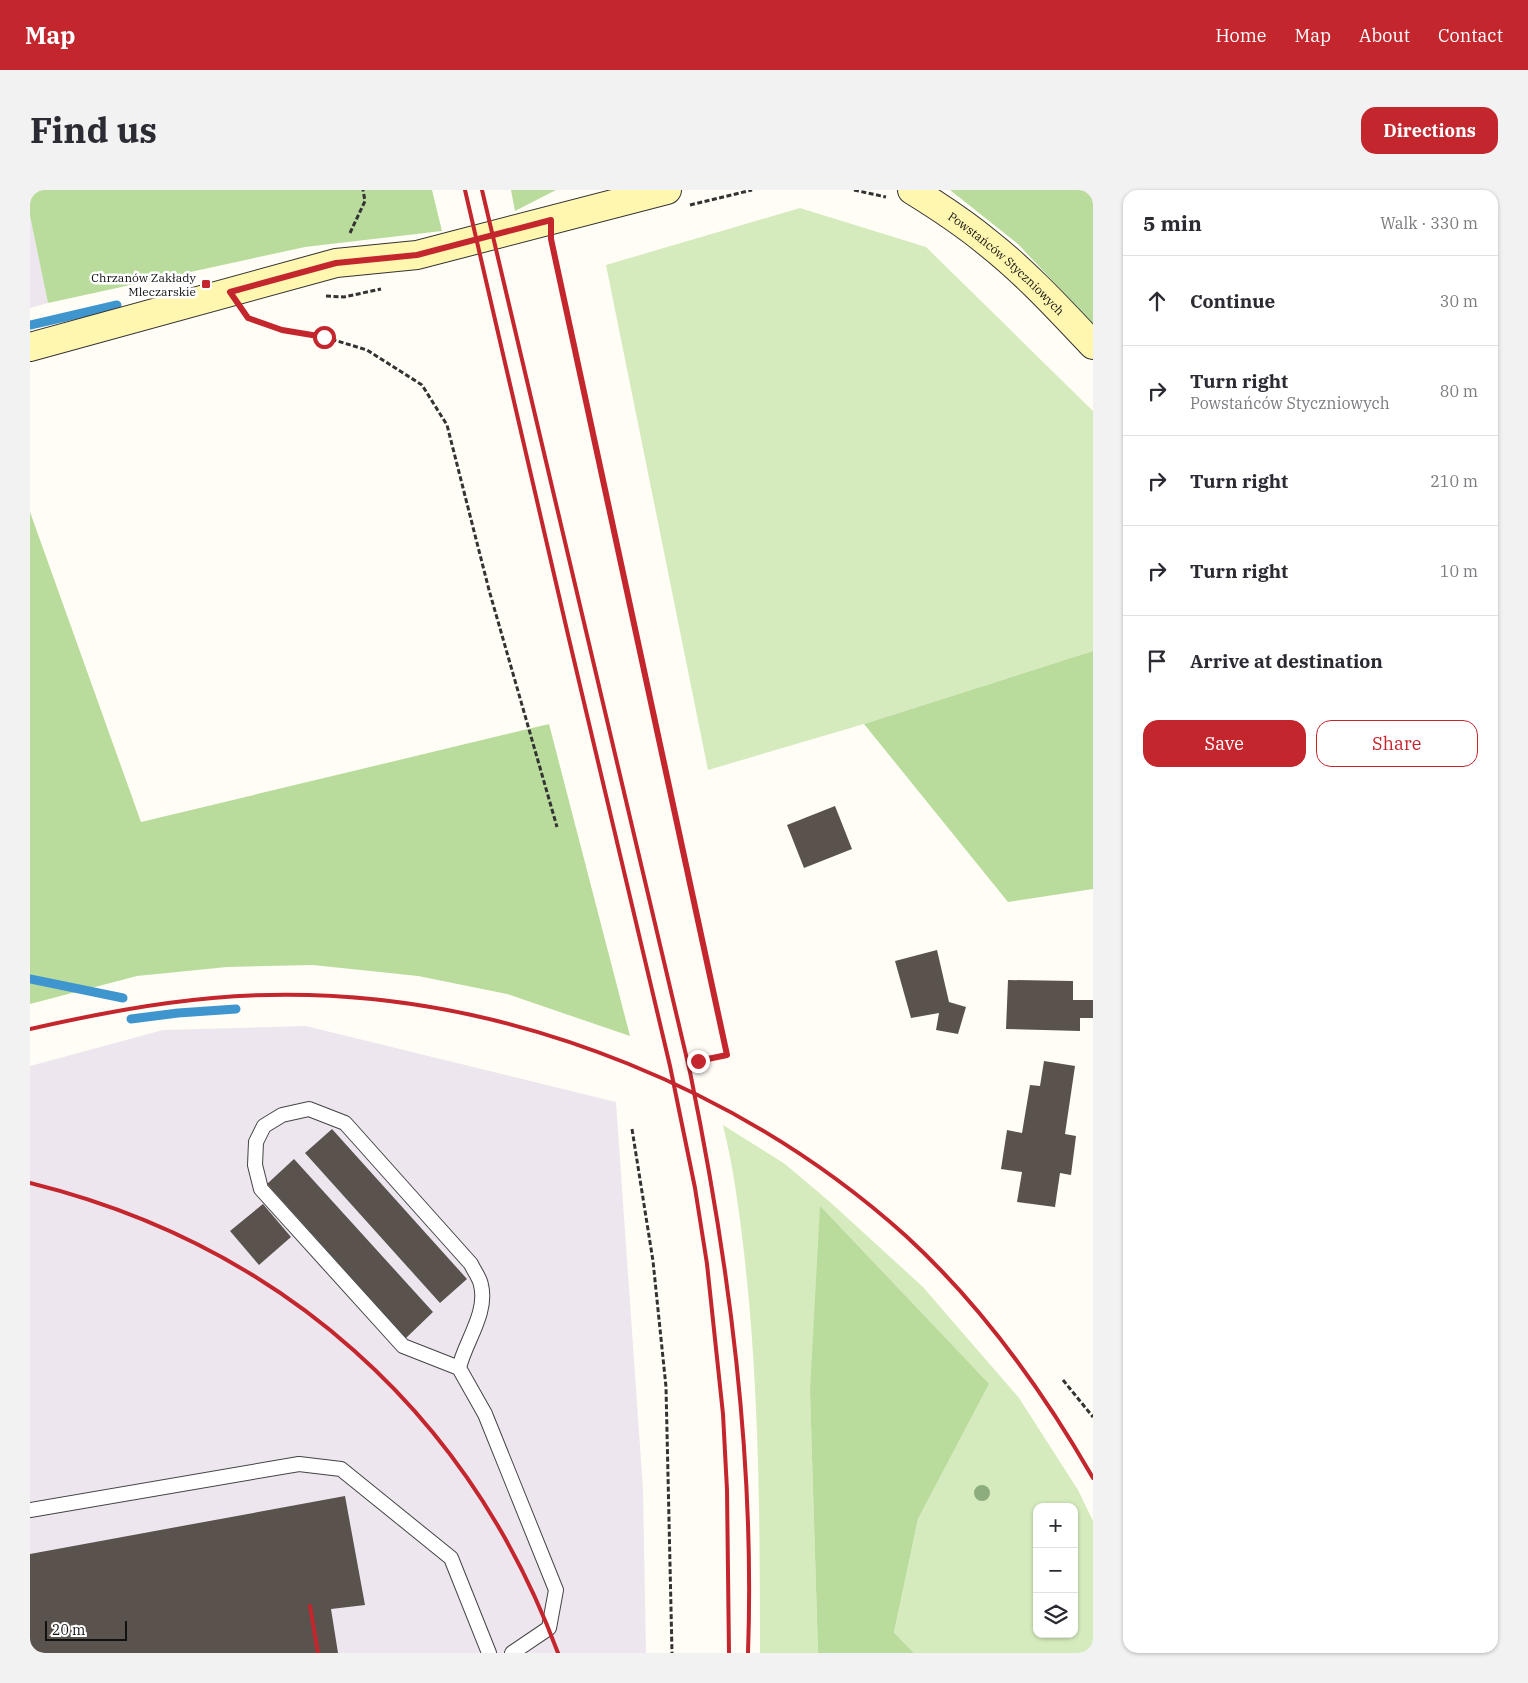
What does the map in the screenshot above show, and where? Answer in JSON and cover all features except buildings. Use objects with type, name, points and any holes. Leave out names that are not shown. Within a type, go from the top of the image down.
[{"type":"street","points":[[30,347],[336,263],[417,255],[667,190]]},
{"type":"street","name":"Powstańców Styczniowych","points":[[912,190],[988,243],[1044,293],[1093,345]]},
{"type":"lane","points":[[459,1368],[463,1354],[474,1332],[481,1303],[481,1285],[470,1264],[345,1123],[309,1109],[282,1115],[264,1126],[256,1142],[255,1165],[261,1189],[403,1346],[459,1368],[485,1414],[556,1590],[549,1628],[512,1653]]},
{"type":"lane","points":[[30,1510],[299,1464],[341,1469],[451,1558],[489,1653]]},
{"type":"path","points":[[336,263],[365,201],[363,190]]},
{"type":"path","points":[[551,220],[553,249],[727,1055],[698,1061]]},
{"type":"path","points":[[230,292],[248,318],[282,330],[324,337],[367,350],[422,385],[447,425],[489,590],[557,828]]},
{"type":"path","points":[[632,1129],[653,1261],[666,1387],[672,1653]]},
{"type":"path","points":[[1063,1380],[1093,1417]]},
{"type":"shaded area","points":[[30,216],[48,303],[30,308]]},
{"type":"shaded area","points":[[306,1026],[616,1102],[643,1489],[646,1653],[30,1653],[30,1066],[163,1030]]},
{"type":"green space","points":[[30,190],[432,190],[442,231],[305,247],[48,303],[30,216]]},
{"type":"green space","points":[[511,190],[556,190],[515,211]]},
{"type":"green space","points":[[950,190],[1093,190],[1093,324],[1018,244]]},
{"type":"green space","points":[[800,208],[926,247],[1093,411],[1093,651],[864,724],[708,770],[606,265]]},
{"type":"green space","points":[[30,512],[141,822],[549,724],[630,1036],[507,994],[418,976],[313,965],[227,967],[137,976],[30,1004]]},
{"type":"green space","points":[[1093,651],[1093,889],[1008,902],[864,724]]},
{"type":"green space","points":[[723,1125],[785,1164],[830,1202],[923,1287],[1019,1398],[1078,1490],[1093,1521],[1093,1653],[914,1653],[894,1634],[918,1519],[989,1384],[810,1392],[818,1653],[760,1653],[757,1422],[754,1364],[744,1249]]},
{"type":"green space","points":[[820,1206],[989,1384],[918,1519],[894,1633],[914,1653],[818,1653],[810,1392]]},
{"type":"waterway","points":[[30,325],[117,305]]},
{"type":"waterway","points":[[30,979],[123,998]]},
{"type":"waterway","points":[[131,1019],[178,1013],[236,1009]]},
{"type":"railway","points":[[465,190],[670,1066],[695,1188],[707,1264],[723,1414],[727,1490],[729,1653]]},
{"type":"railway","points":[[482,190],[690,1072],[704,1144],[727,1288],[743,1434],[749,1580],[748,1653]]},
{"type":"railway","points":[[30,1029],[99,1014],[168,1003],[238,996],[309,995],[390,1001],[470,1015],[550,1036],[628,1064],[703,1098],[775,1138],[843,1185],[906,1236],[960,1290],[985,1319],[1053,1412],[1093,1478]]},
{"type":"railway","points":[[30,1183],[121,1211],[205,1249],[283,1295],[354,1350],[417,1414],[473,1486],[520,1566],[558,1653]]},
{"type":"railway","points":[[310,1606],[318,1653]]},
{"type":"place","name":"Chrzanów Zakłady Mleczarskie","points":[[206,284]]},
{"type":"route","points":[[324,337],[282,330],[248,318],[230,292],[336,263],[417,255],[551,220],[551,239],[727,1055],[698,1061]]}]
